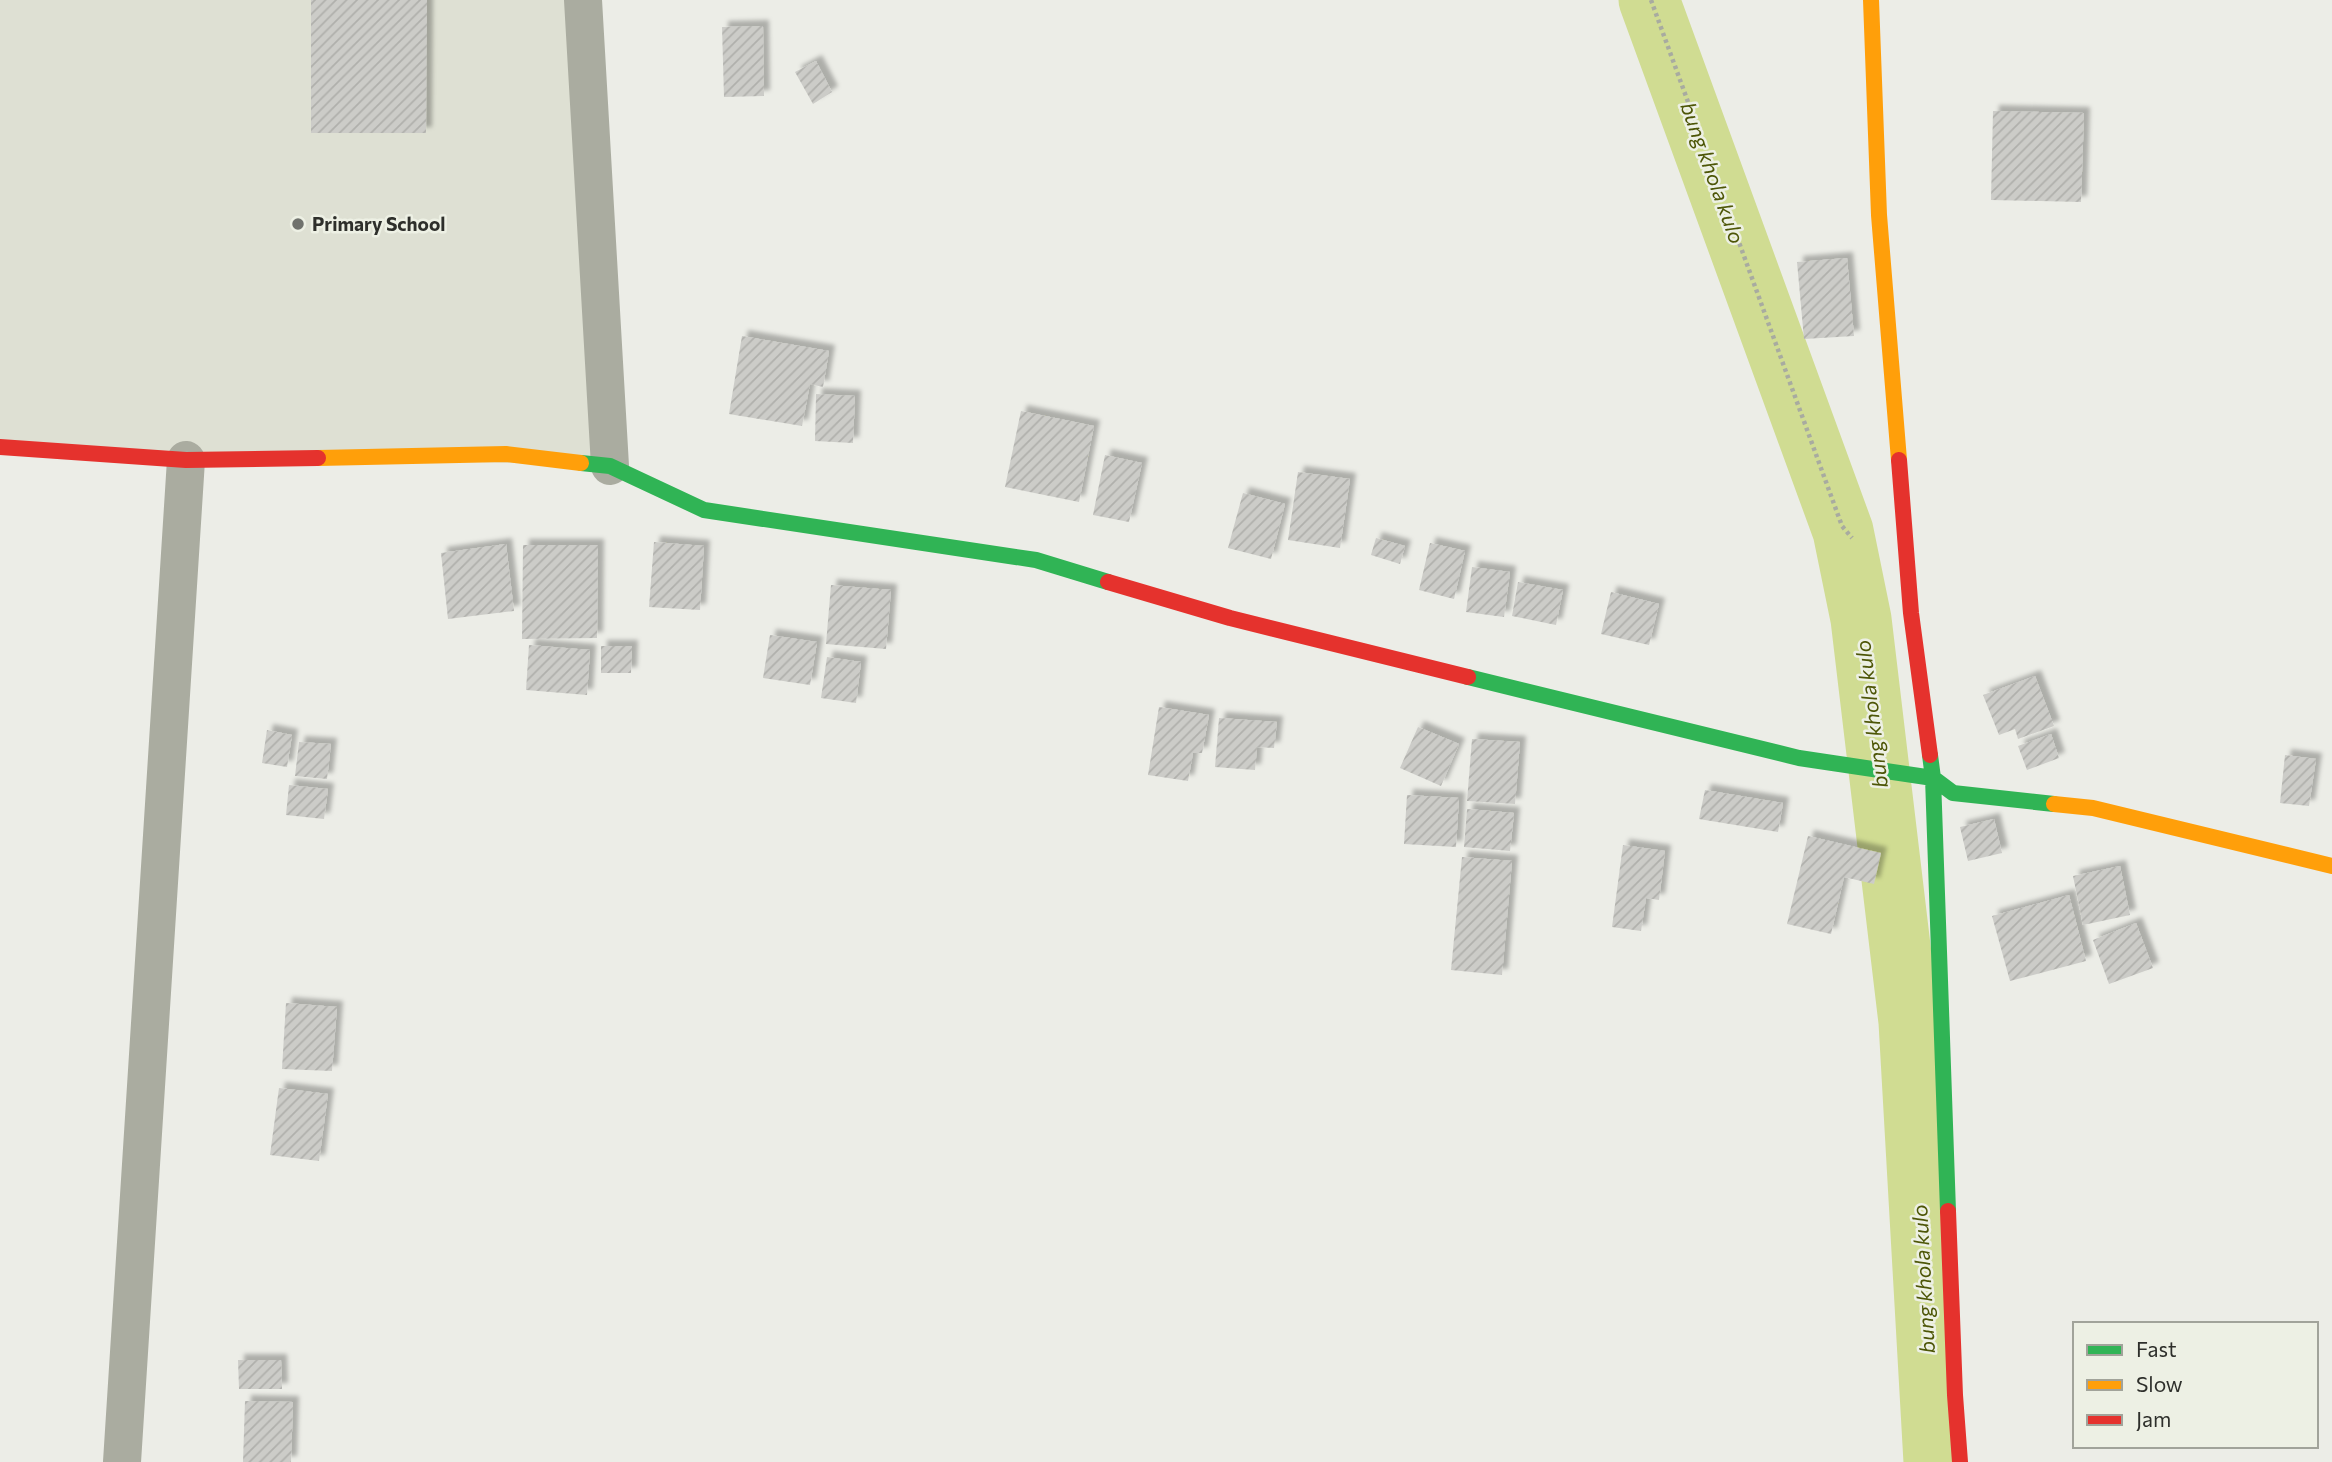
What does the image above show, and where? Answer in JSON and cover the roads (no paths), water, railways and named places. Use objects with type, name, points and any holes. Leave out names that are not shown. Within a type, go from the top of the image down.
[{"type":"street","points":[[583,0],[610,466]]},
{"type":"street","points":[[1871,0],[1879,215],[1924,777],[1960,1462]]},
{"type":"street","points":[[0,447],[186,460],[506,454],[610,466],[704,510],[1036,560],[1230,618],[1336,646],[1720,740],[1799,758],[1924,777],[1954,793],[2093,808],[2332,866]]},
{"type":"street","points":[[122,1462],[186,460]]},
{"type":"waterway","name":"bung khola kulo","points":[[1649,0],[1843,531],[1861,619],[1909,1022],[1934,1462]]},
{"type":"place","name":"Primary School","points":[[298,224]]}]
